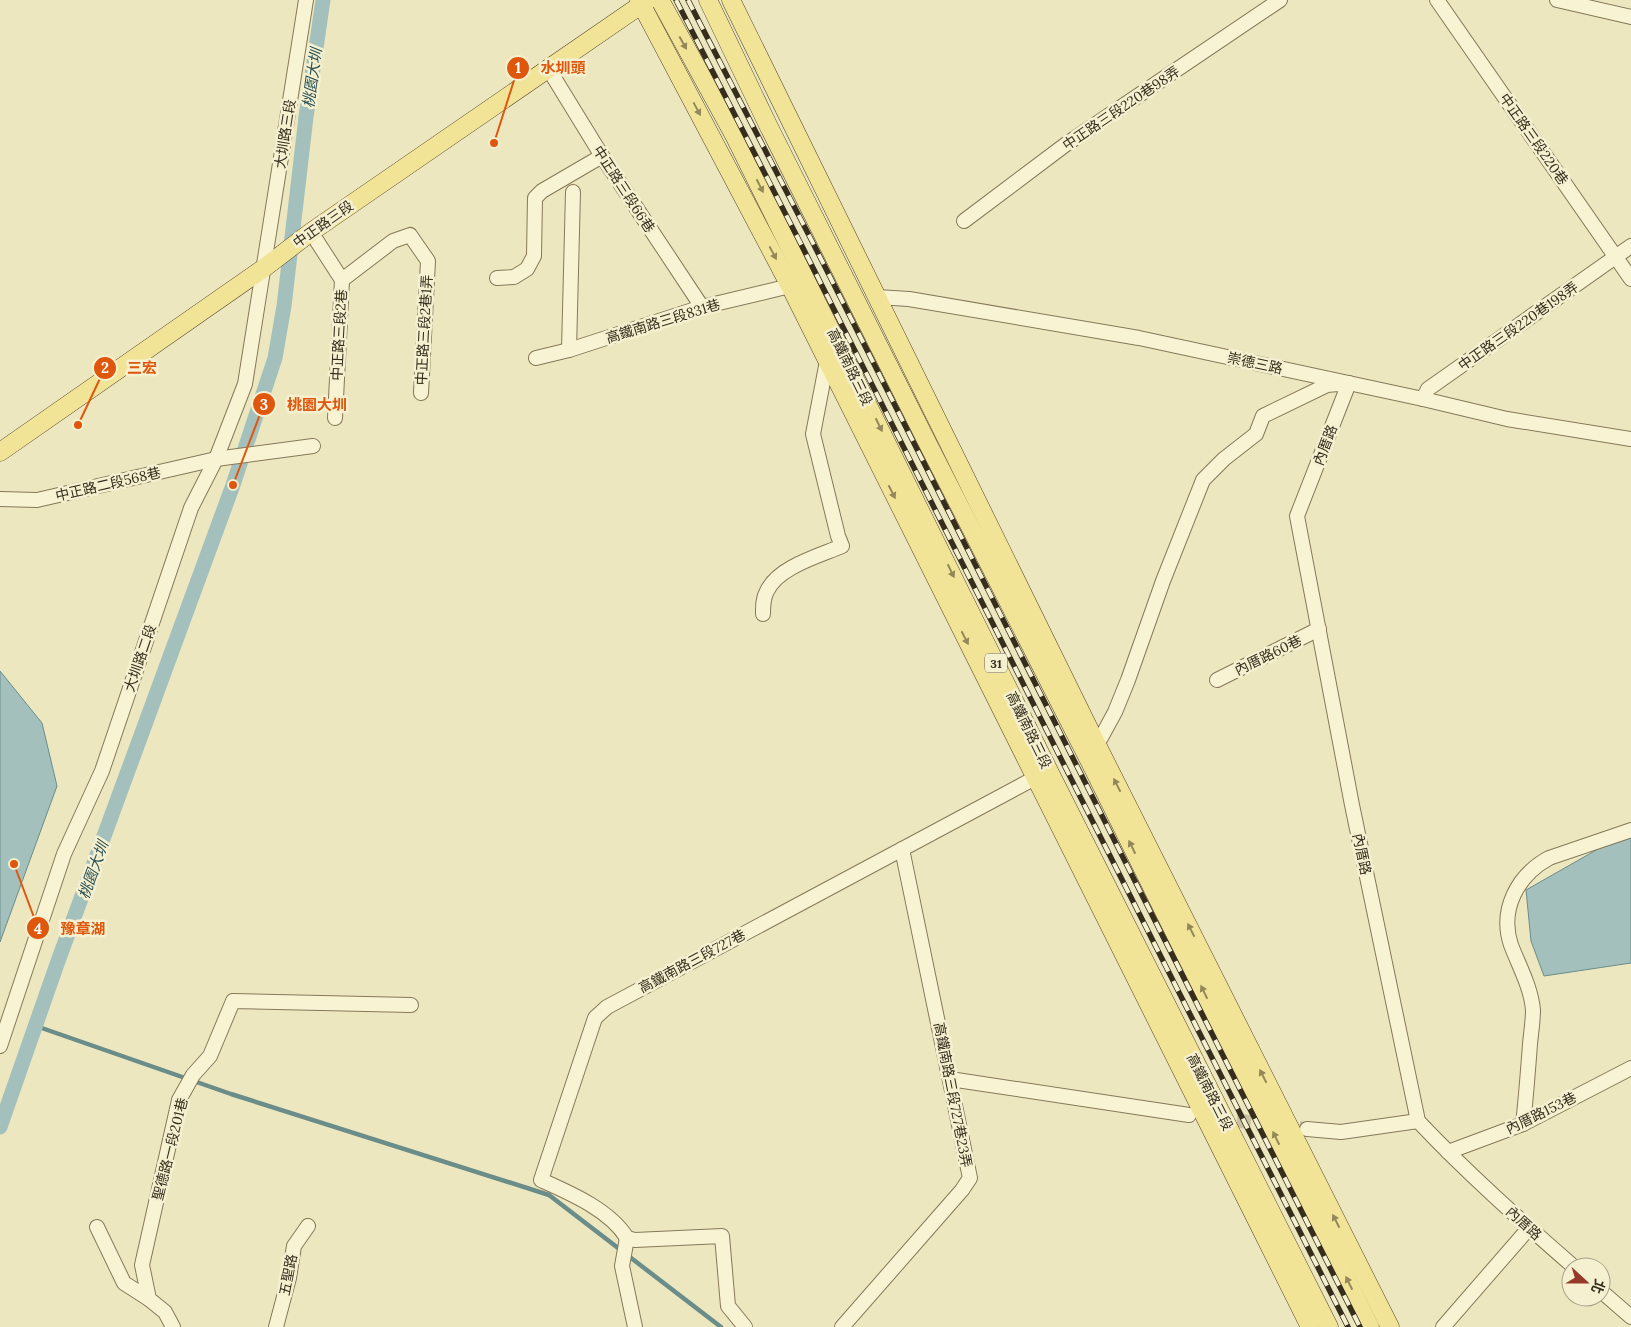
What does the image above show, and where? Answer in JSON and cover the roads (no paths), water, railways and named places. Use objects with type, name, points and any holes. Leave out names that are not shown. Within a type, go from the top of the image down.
[{"type":"main road","name":"高鐵南路三段","points":[[660,0],[735,136],[1051,775],[1329,1327]]},
{"type":"main road","points":[[708,0],[772,134],[928,446],[1004,590],[1370,1327]]},
{"type":"main road","points":[[731,0],[1097,745],[1390,1327]]},
{"type":"main road","name":"中正路三段","points":[[0,452],[264,268],[311,232],[643,1]]},
{"type":"main road","name":"高鐵南路三段","points":[[643,1],[790,286],[1310,1327]]},
{"type":"main road","points":[[1004,590],[1044,634]]},
{"type":"street","name":"大圳路三段","points":[[264,268],[306,0]]},
{"type":"street","name":"中正路三段220巷98弄","points":[[964,221],[1065,145],[1280,0]]},
{"type":"street","name":"中正路三段220巷","points":[[1437,0],[1631,279]]},
{"type":"street","points":[[1557,0],[1631,17]]},
{"type":"street","name":"中正路三段66巷","points":[[548,68],[602,156],[702,308]]},
{"type":"street","points":[[498,278],[514,277],[527,269],[534,256],[534,198],[542,191],[602,156]]},
{"type":"street","points":[[569,350],[573,192]]},
{"type":"street","name":"中正路三段2巷","points":[[311,232],[342,280],[335,418]]},
{"type":"street","name":"中正路三段2巷1弄","points":[[342,280],[393,241],[410,235],[420,248],[428,262],[421,392]]},
{"type":"street","name":"中正路三段220巷198弄","points":[[1424,399],[1428,389],[1631,246]]},
{"type":"street","name":"大圳路二段","points":[[0,1046],[64,854],[102,770],[190,508],[216,459],[245,384],[264,268]]},
{"type":"street","name":"高鐵南路三段831巷","points":[[536,358],[569,350],[702,308],[790,286]]},
{"type":"street","name":"崇德三路","points":[[877,297],[909,299],[1139,338],[1507,418],[1631,439]]},
{"type":"street","points":[[764,614],[763,601],[772,582],[787,570],[842,546],[813,434],[827,361]]},
{"type":"street","points":[[1097,745],[1115,712],[1128,680],[1163,581],[1203,480],[1224,459],[1256,434],[1263,416],[1327,385],[1350,383]]},
{"type":"street","name":"內厝路","points":[[1350,383],[1297,516],[1352,804],[1418,1121],[1448,1152],[1562,1257]]},
{"type":"street","name":"中正路二段568巷","points":[[0,499],[37,500],[216,459],[265,454],[312,446]]},
{"type":"street","name":"內厝路60巷","points":[[1217,680],[1319,629]]},
{"type":"street","name":"高鐵南路三段727巷","points":[[627,1238],[620,1227],[579,1196],[541,1180],[594,1018],[607,1007],[1035,778]]},
{"type":"street","points":[[1523,1124],[1533,1010],[1530,991],[1508,933],[1508,911],[1511,901],[1521,880],[1538,864],[1549,858],[1631,830]]},
{"type":"street","name":"高鐵南路三段727巷23弄","points":[[842,1327],[962,1190],[970,1178],[902,849]]},
{"type":"street","name":"聖德路一段201巷","points":[[148,1299],[142,1265],[179,1100],[190,1080],[210,1056],[233,1001],[411,1005]]},
{"type":"street","name":"內厝路153巷","points":[[1448,1152],[1523,1124],[1631,1068]]},
{"type":"street","points":[[950,1079],[1189,1115]]},
{"type":"street","points":[[1308,1129],[1341,1132],[1418,1121]]},
{"type":"street","name":"五聖路","points":[[276,1327],[289,1278],[294,1246],[308,1226]]},
{"type":"street","points":[[97,1228],[124,1283],[165,1312],[173,1327]]},
{"type":"street","points":[[1443,1327],[1529,1228]]},
{"type":"street","points":[[635,1327],[622,1266],[627,1238],[635,1240],[722,1236],[728,1306],[746,1327]]},
{"type":"street","points":[[1611,1300],[1631,1317]]},
{"type":"water","points":[[0,671],[42,723],[57,786],[0,942]]},
{"type":"water","points":[[1631,838],[1631,963],[1544,976],[1531,941],[1526,890],[1598,849]]},
{"type":"waterway","name":"桃園大圳","points":[[0,1127],[57,964],[233,485],[275,358],[284,306],[306,117],[323,0]]},
{"type":"waterway","points":[[36,1026],[231,1094],[549,1195],[721,1327]]},
{"type":"tunnel","points":[[1216,1118],[1307,1129]]},
{"type":"railway","points":[[676,0],[1348,1327]]},
{"type":"railway","points":[[688,0],[814,245],[1360,1327]]},
{"type":"place","name":"水圳頭","points":[[494,143]]},
{"type":"place","name":"三宏","points":[[78,425]]},
{"type":"place","name":"桃園大圳","points":[[233,485]]},
{"type":"place","name":"豫章湖","points":[[14,864]]}]
